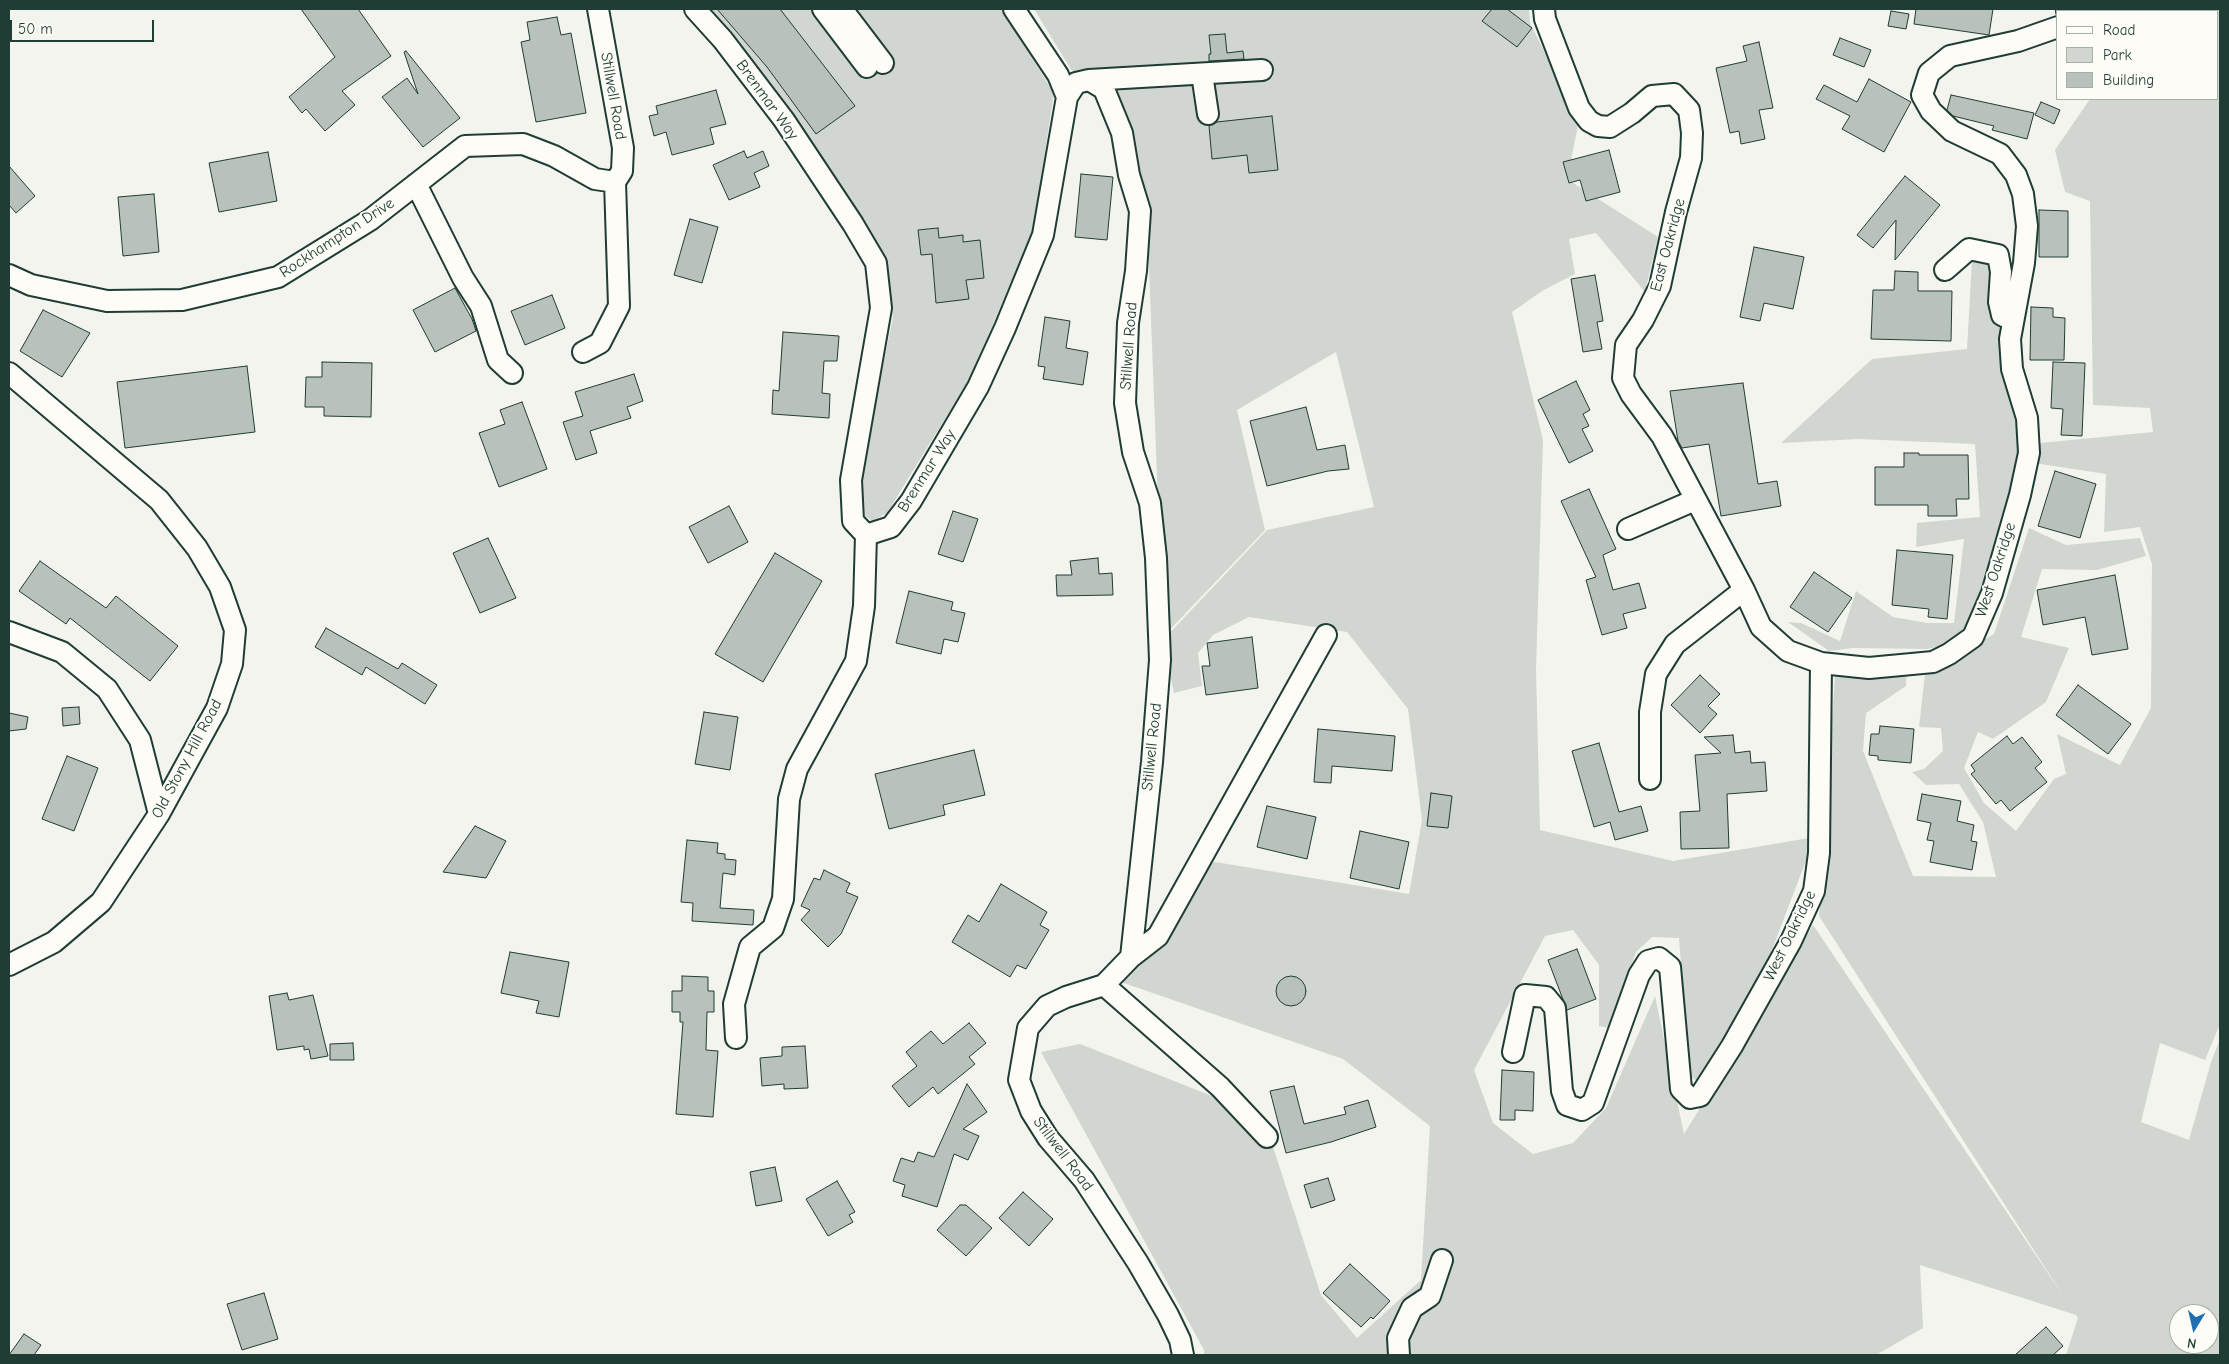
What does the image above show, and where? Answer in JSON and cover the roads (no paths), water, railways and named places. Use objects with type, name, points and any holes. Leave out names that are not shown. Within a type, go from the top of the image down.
[{"type":"street","name":"Stillwell Road","points":[[583,352],[600,343],[618,306],[615,182],[622,171],[623,148],[598,9]]},
{"type":"street","name":"Brenmar Way","points":[[695,9],[723,40],[784,120],[853,224],[876,263],[881,308],[851,480],[852,521],[866,535],[891,527],[911,501],[978,387],[1005,328],[1043,235],[1067,97]]},
{"type":"street","points":[[823,9],[875,65],[842,9]]},
{"type":"street","points":[[1014,9],[1058,75],[1067,97]]},
{"type":"street","name":"East Oakridge","points":[[1544,9],[1545,19],[1579,108],[1589,121],[1598,126],[1610,127],[1632,114],[1652,96],[1674,94],[1689,110],[1692,133],[1691,158],[1676,212],[1660,286],[1643,320],[1626,345],[1623,378],[1631,394],[1662,436],[1744,590],[1761,627],[1788,651],[1821,663]]},
{"type":"street","name":"West Oakridge","points":[[1513,1052],[1525,995],[1546,997],[1555,1008],[1562,1091],[1568,1105],[1582,1110],[1594,1103],[1639,975],[1648,961],[1659,958],[1670,967],[1681,1089],[1690,1098],[1700,1096],[1732,1046],[1792,941],[1814,891],[1820,853],[1821,663],[1869,668],[1933,662],[1973,637],[1992,593],[2020,495],[2029,453],[2027,418],[2012,369],[2010,339],[2024,263],[2027,226],[2023,194],[2016,175],[2000,154],[1952,131],[1932,111],[1922,95],[1929,73],[1950,56],[2018,41],[2056,27]]},
{"type":"street","points":[[1067,97],[1076,83],[1089,80],[1262,70]]},
{"type":"street","points":[[1202,74],[1208,114]]},
{"type":"street","name":"Stillwell Road","points":[[1089,80],[1104,89],[1118,124],[1129,175],[1140,211],[1136,271],[1128,323],[1125,403],[1133,452],[1150,503],[1156,558],[1160,660],[1152,762],[1142,837],[1139,892],[1131,957],[1104,985],[1066,997],[1047,1006],[1028,1028],[1019,1080],[1031,1111],[1084,1180],[1138,1263],[1168,1314],[1180,1340],[1183,1355]]},
{"type":"street","name":"Rockhampton Drive","points":[[9,275],[31,284],[107,301],[182,300],[278,277],[370,220],[465,146],[523,144],[554,156],[595,179],[615,182]]},
{"type":"street","points":[[416,184],[462,278],[481,306],[498,360],[512,372]]},
{"type":"street","points":[[1945,270],[1969,249],[1998,255],[2001,272],[1999,302],[2002,315],[2012,320]]},
{"type":"street","name":"Old Stony Hill Road","points":[[9,372],[159,500],[197,548],[220,587],[235,630],[232,664],[217,708],[159,814],[101,902],[54,942],[9,965]]},
{"type":"street","points":[[1628,529],[1695,500]]},
{"type":"street","points":[[736,1038],[734,1004],[750,947],[773,928],[783,899],[789,799],[797,769],[856,661],[864,606],[866,535]]},
{"type":"street","points":[[1650,779],[1650,712],[1656,674],[1675,644],[1744,590]]},
{"type":"street","points":[[9,632],[62,652],[106,689],[140,740],[159,814]]},
{"type":"street","points":[[1131,957],[1158,936],[1326,636]]},
{"type":"street","points":[[1104,985],[1220,1088],[1267,1137]]},
{"type":"street","points":[[1398,1355],[1398,1338],[1412,1308],[1430,1296],[1442,1260]]}]
